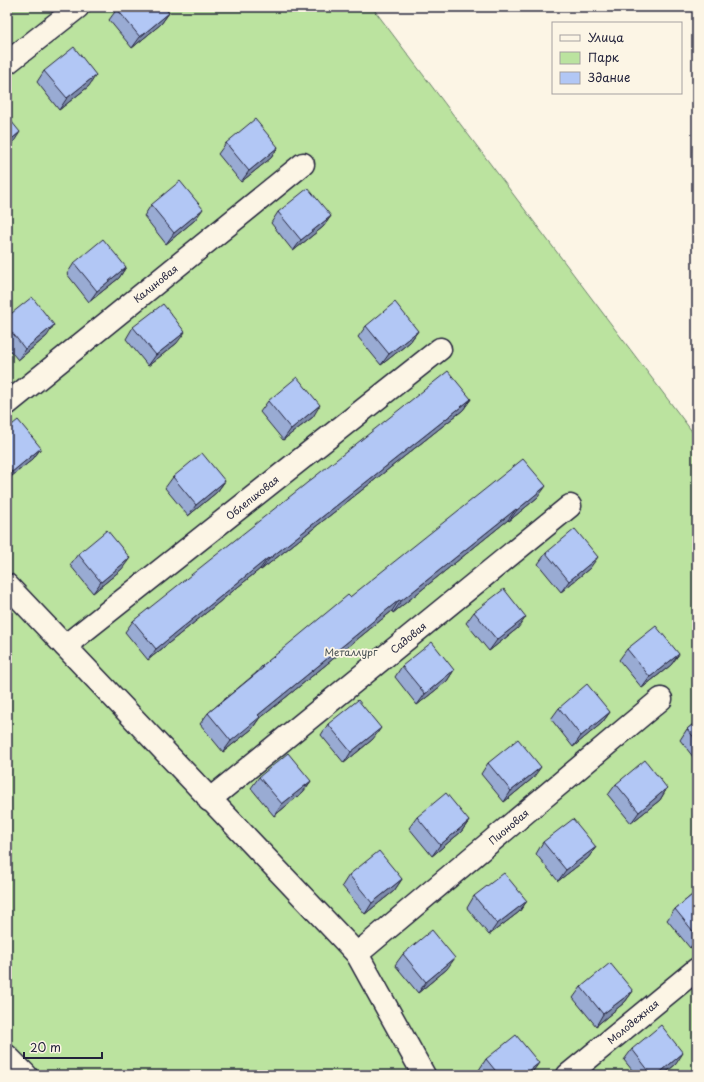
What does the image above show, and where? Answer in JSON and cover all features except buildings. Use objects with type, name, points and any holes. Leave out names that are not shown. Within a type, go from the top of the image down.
[{"type":"main road","points":[[7,63],[78,7]]},
{"type":"main road","name":"Калиновая","points":[[7,404],[303,164]]},
{"type":"main road","name":"Облепиховая","points":[[65,646],[440,349]]},
{"type":"main road","name":"Садовая","points":[[209,800],[570,506]]},
{"type":"main road","points":[[7,585],[209,800],[357,954],[424,1075]]},
{"type":"main road","name":"Пионовая","points":[[357,954],[661,699]]},
{"type":"main road","name":"Молодежная","points":[[568,1075],[697,969]]},
{"type":"main road","points":[[7,1056],[26,1075]]},
{"type":"green space","name":"Металлург","points":[[7,7],[372,7],[697,438],[697,1075],[7,1075]]}]
